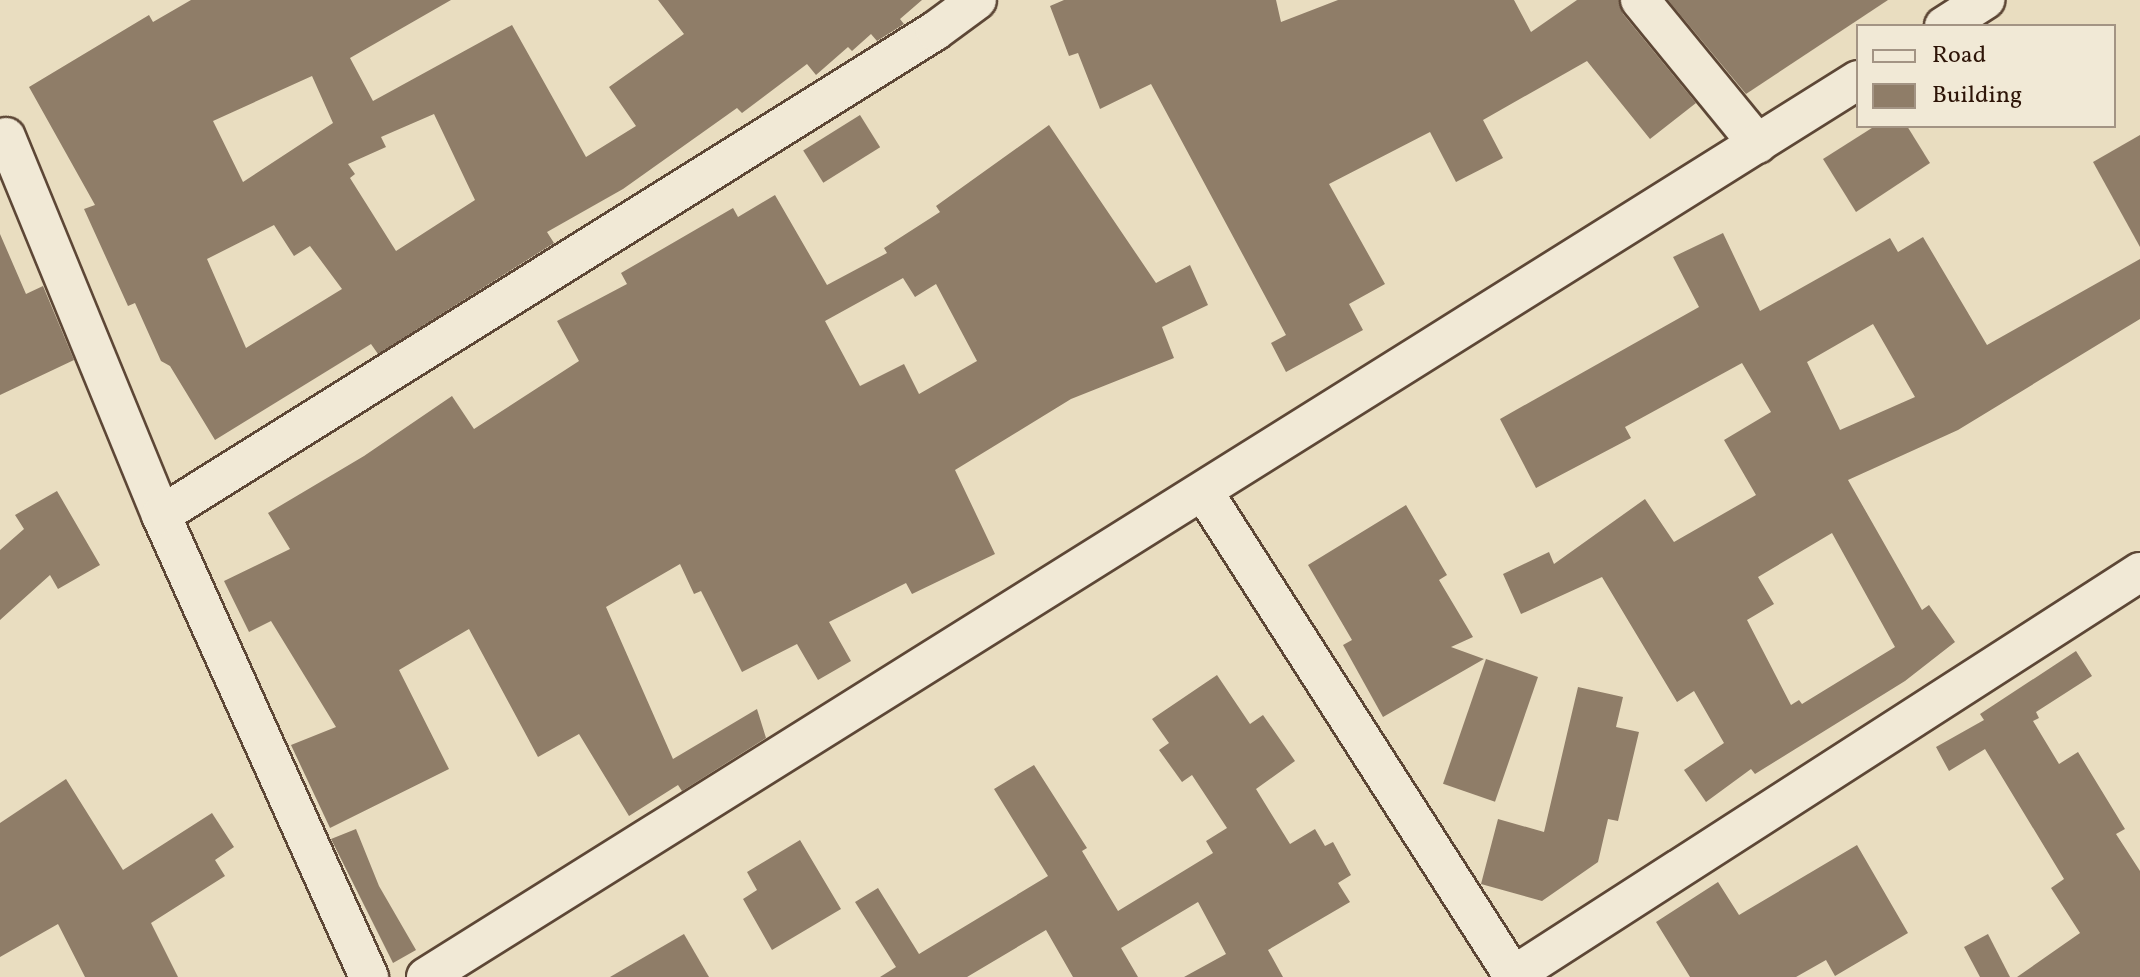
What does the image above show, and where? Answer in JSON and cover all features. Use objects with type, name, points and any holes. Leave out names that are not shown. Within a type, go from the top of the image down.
[{"type":"street","points":[[161,515],[909,48],[977,0]]},
{"type":"street","points":[[1640,0],[1758,144]]},
{"type":"street","points":[[1947,24],[1985,0]]},
{"type":"street","points":[[426,977],[1205,494],[1856,81]]},
{"type":"street","points":[[6,137],[161,515],[369,977]]},
{"type":"street","points":[[1205,494],[1513,976],[2140,572]]},
{"type":"building","points":[[191,0],[451,0],[350,58],[373,101],[512,25],[586,157],[636,126],[609,87],[684,34],[658,0],[922,0],[900,19],[904,24],[877,41],[871,34],[852,51],[848,47],[816,75],[807,64],[742,113],[737,108],[623,189],[547,232],[554,243],[378,354],[371,344],[215,440],[170,366],[161,361],[135,303],[128,306],[84,209],[95,205],[29,87],[149,15],[153,22]],"holes":[[[312,76],[333,123],[243,182],[213,121]],[[434,114],[475,200],[396,251],[350,178],[355,174],[348,164],[386,147],[381,137]],[[274,225],[294,256],[310,246],[342,289],[246,348],[207,259]]]},
{"type":"building","points":[[1064,0],[1276,0],[1281,22],[1338,0],[1514,0],[1531,32],[1577,0],[1619,0],[1623,14],[1696,103],[1650,139],[1587,61],[1483,120],[1503,158],[1456,182],[1430,132],[1329,184],[1385,284],[1349,304],[1363,330],[1286,372],[1271,343],[1286,335],[1151,84],[1100,109],[1078,53],[1069,56],[1050,6]]},
{"type":"building","points":[[1668,0],[1888,0],[1746,94]]},
{"type":"building","points":[[860,115],[880,147],[823,183],[803,151]]},
{"type":"building","points":[[1049,125],[1156,283],[1190,265],[1208,305],[1162,327],[1174,358],[1071,399],[955,470],[995,554],[912,594],[906,583],[829,622],[851,661],[818,680],[797,644],[742,672],[701,591],[694,594],[680,564],[606,607],[673,759],[757,709],[766,738],[682,791],[678,785],[629,816],[579,734],[538,757],[469,629],[399,670],[449,769],[330,828],[291,745],[336,727],[271,621],[249,632],[224,581],[290,549],[268,513],[364,456],[452,396],[474,429],[579,361],[557,321],[627,284],[621,273],[733,208],[738,217],[775,195],[827,285],[887,253],[884,248],[940,212],[936,206]],"holes":[[[903,278],[915,297],[936,284],[977,361],[919,394],[904,364],[860,386],[825,321]]]},
{"type":"building","points":[[1872,128],[1908,128],[1930,163],[1856,212],[1823,159]]},
{"type":"building","points":[[2140,135],[2140,247],[2093,162]]},
{"type":"building","points":[[1723,233],[1760,311],[1890,238],[1898,252],[1923,237],[1987,345],[2140,259],[2140,319],[1958,430],[1848,480],[1922,610],[1929,605],[1955,642],[1905,681],[1755,774],[1751,769],[1706,802],[1684,770],[1724,743],[1694,691],[1677,702],[1602,577],[1521,614],[1503,574],[1549,552],[1554,564],[1645,499],[1674,542],[1756,495],[1724,440],[1771,412],[1742,363],[1625,427],[1631,438],[1536,488],[1500,419],[1699,307],[1673,257]],"holes":[[[1873,324],[1915,397],[1840,430],[1807,362]],[[1832,533],[1895,647],[1802,704],[1799,700],[1791,705],[1747,620],[1774,604],[1758,577]]]},
{"type":"building","points":[[0,234],[26,294],[43,286],[74,360],[0,395]]},
{"type":"building","points":[[57,491],[100,565],[58,589],[50,575],[0,620],[0,550],[24,529],[15,515]]},
{"type":"building","points":[[1406,505],[1447,575],[1439,580],[1473,637],[1451,647],[1484,659],[1383,717],[1343,645],[1352,640],[1308,565]]},
{"type":"building","points":[[2076,651],[2092,676],[2036,712],[2039,718],[2033,721],[2059,764],[2078,752],[2125,829],[2116,834],[2140,871],[2140,977],[2017,977],[2080,933],[2051,888],[2064,879],[1985,749],[1949,771],[1936,747],[1984,720],[1980,714]]},
{"type":"building","points":[[1486,659],[1538,677],[1495,802],[1443,784]]},
{"type":"building","points":[[1217,675],[1250,724],[1263,715],[1295,761],[1256,789],[1290,844],[1315,829],[1325,846],[1333,842],[1351,875],[1338,883],[1350,902],[1268,950],[1283,977],[1184,977],[1226,954],[1198,902],[1121,948],[1138,977],[1073,977],[1046,930],[967,977],[880,977],[896,967],[855,902],[878,888],[919,954],[1048,876],[994,789],[1034,765],[1087,848],[1082,851],[1118,911],[1213,853],[1206,841],[1227,828],[1192,775],[1182,782],[1159,750],[1169,743],[1152,719]]},
{"type":"building","points":[[1578,687],[1623,697],[1616,727],[1639,732],[1618,821],[1608,819],[1598,862],[1542,901],[1481,884],[1498,819],[1544,832]]},
{"type":"building","points":[[66,779],[123,870],[212,813],[234,847],[215,860],[225,876],[151,923],[178,977],[85,977],[58,924],[0,957],[0,823]]},
{"type":"building","points":[[356,829],[379,886],[416,950],[393,963],[331,839]]},
{"type":"building","points":[[800,840],[841,909],[772,950],[743,899],[757,890],[747,872]]},
{"type":"building","points":[[1857,845],[1908,933],[1835,976],[1826,960],[1796,977],[1690,977],[1656,922],[1718,882],[1739,915]]},
{"type":"building","points":[[684,934],[709,977],[610,977]]},
{"type":"building","points":[[1988,934],[2010,977],[1980,977],[1964,947]]}]
